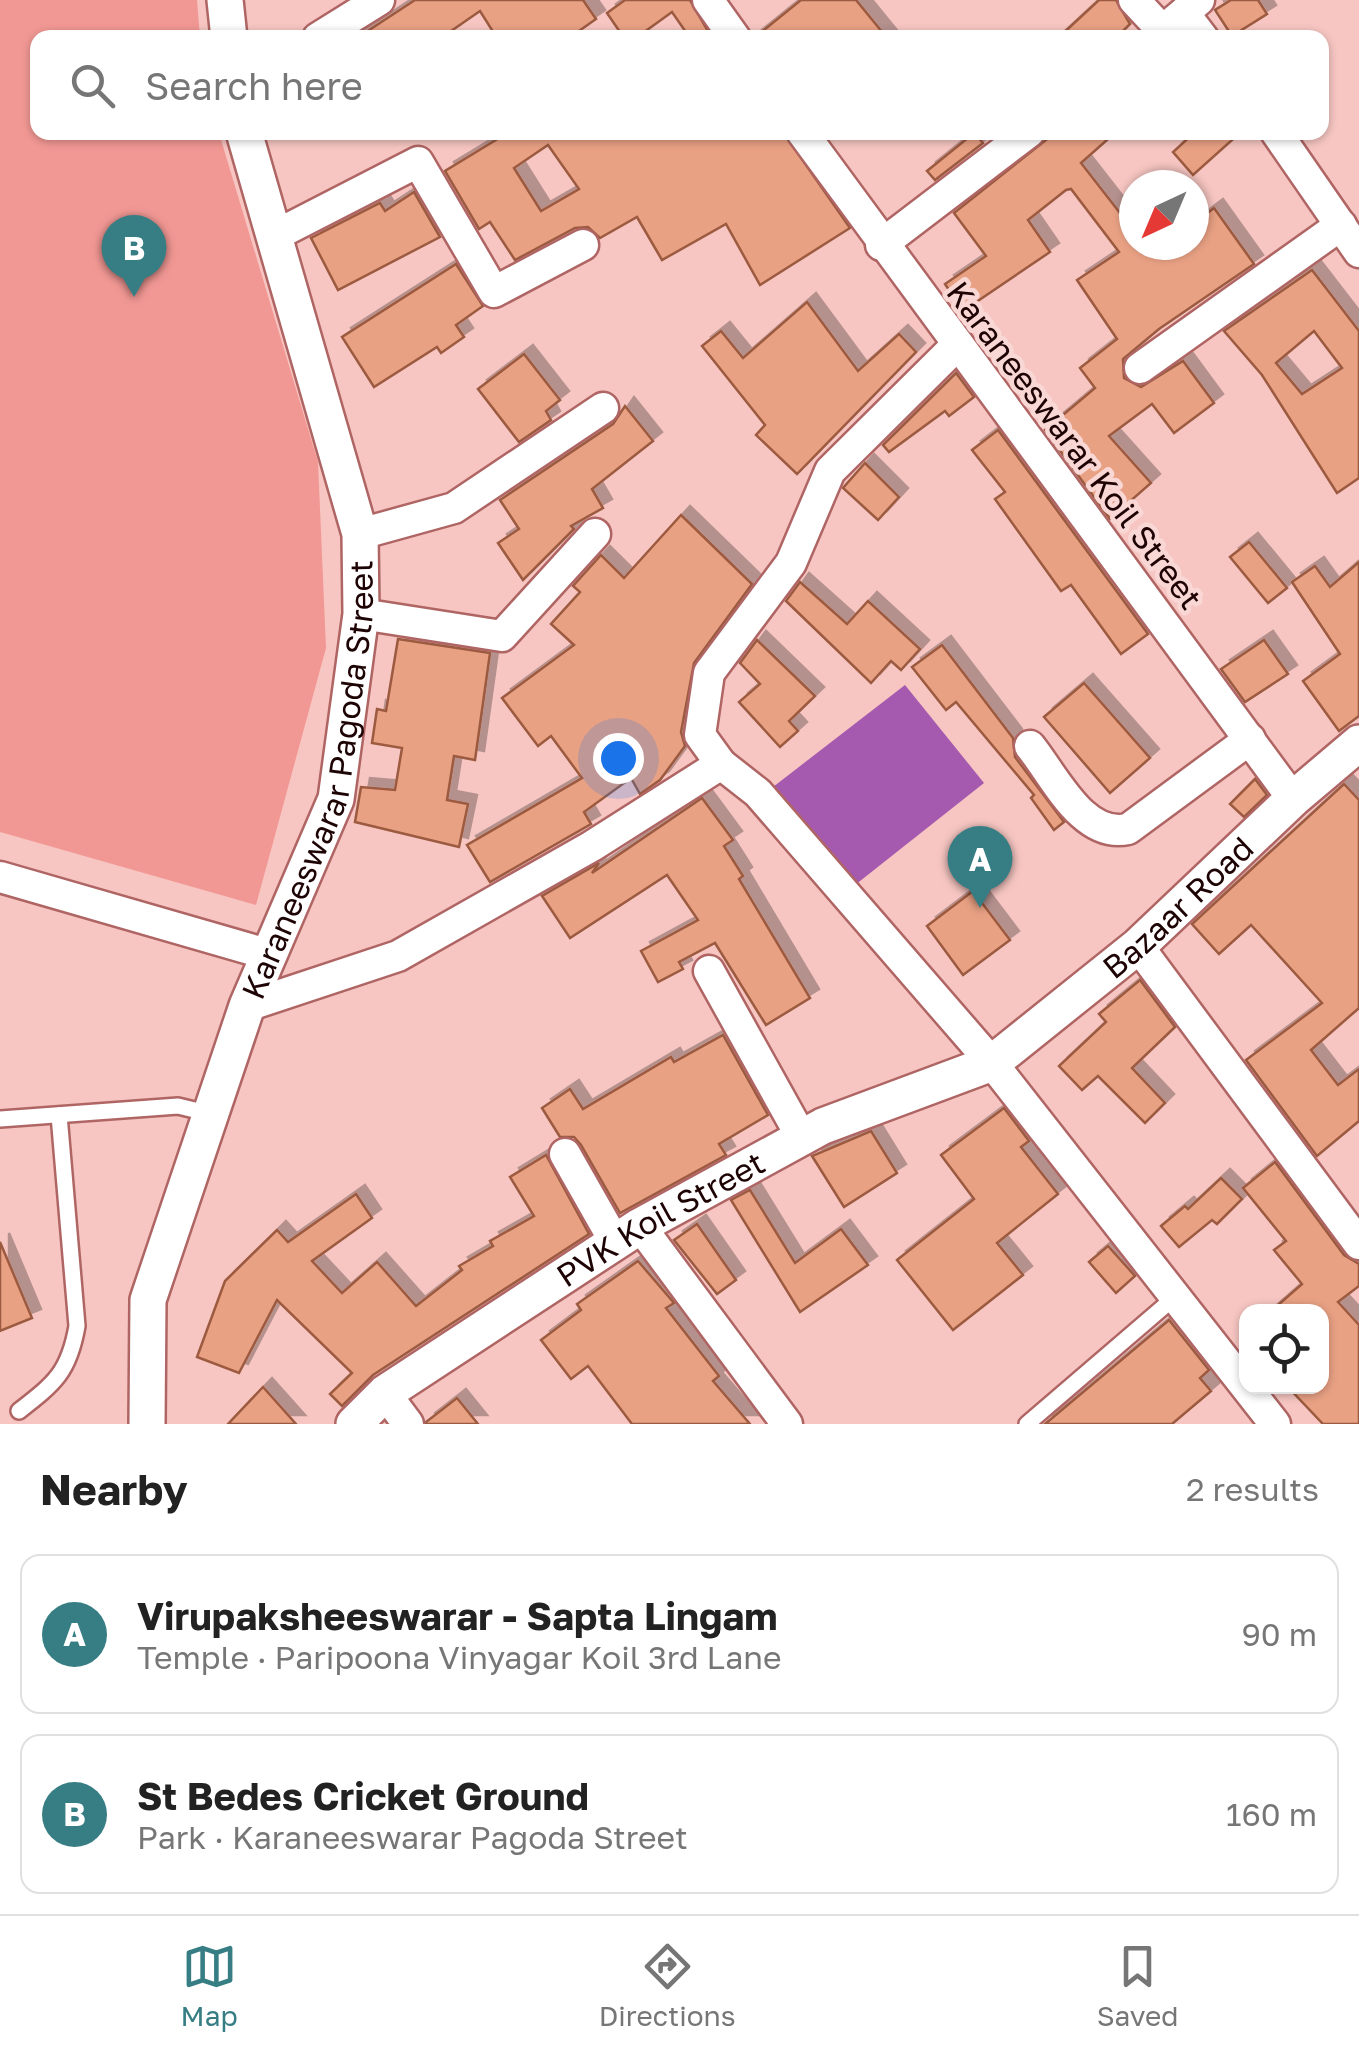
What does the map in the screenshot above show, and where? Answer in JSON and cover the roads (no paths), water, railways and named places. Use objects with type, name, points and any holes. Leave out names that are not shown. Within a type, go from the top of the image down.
[{"type":"street","points":[[224,0],[228,30]]},
{"type":"street","points":[[331,30],[379,0]]},
{"type":"street","points":[[708,0],[729,30]]},
{"type":"street","points":[[1134,0],[1175,20]]},
{"type":"street","name":"Karaneeswarar Pagoda Street","points":[[147,1424],[148,1300],[247,1006],[336,799],[360,614],[360,534],[246,140]]},
{"type":"street","name":"Karaneeswarar Koil Street","points":[[816,140],[881,245],[1293,799]]},
{"type":"street","points":[[881,245],[1018,140]]},
{"type":"street","points":[[1140,368],[1354,243],[1282,140]]},
{"type":"street","points":[[274,236],[418,162],[494,292],[583,245]]},
{"type":"street","points":[[958,344],[830,470],[791,564],[709,672],[700,735],[721,764],[758,792],[992,1063],[1275,1424]]},
{"type":"street","points":[[360,534],[454,508],[603,408]]},
{"type":"street","points":[[360,614],[502,636],[596,534]]},
{"type":"street","points":[[1030,746],[1091,824],[1115,832],[1128,829],[1250,739]]},
{"type":"street","name":"Bazaar Road","points":[[992,1063],[1138,946],[1293,799],[1359,743]]},
{"type":"street","points":[[247,1006],[398,956],[592,846],[721,764]]},
{"type":"street","points":[[0,878],[267,954]]},
{"type":"street","points":[[1138,946],[1359,1244]]},
{"type":"street","points":[[709,972],[802,1138]]},
{"type":"street","name":"PVK Koil Street","points":[[354,1424],[385,1393],[627,1234],[802,1138],[992,1063]]},
{"type":"street","points":[[566,1154],[627,1234],[787,1424]]},
{"type":"street","points":[[385,1393],[408,1424]]},
{"type":"lane","points":[[0,1119],[178,1106],[211,1114]]},
{"type":"lane","points":[[20,1411],[58,1380],[73,1352],[78,1326],[59,1115]]},
{"type":"lane","points":[[1028,1424],[1176,1296]]},
{"type":"place","name":"St Bedes Cricket Ground","points":[[134,297]]},
{"type":"place","name":"Virupaksheeswarar - Sapta Lingam","points":[[980,908]]}]
